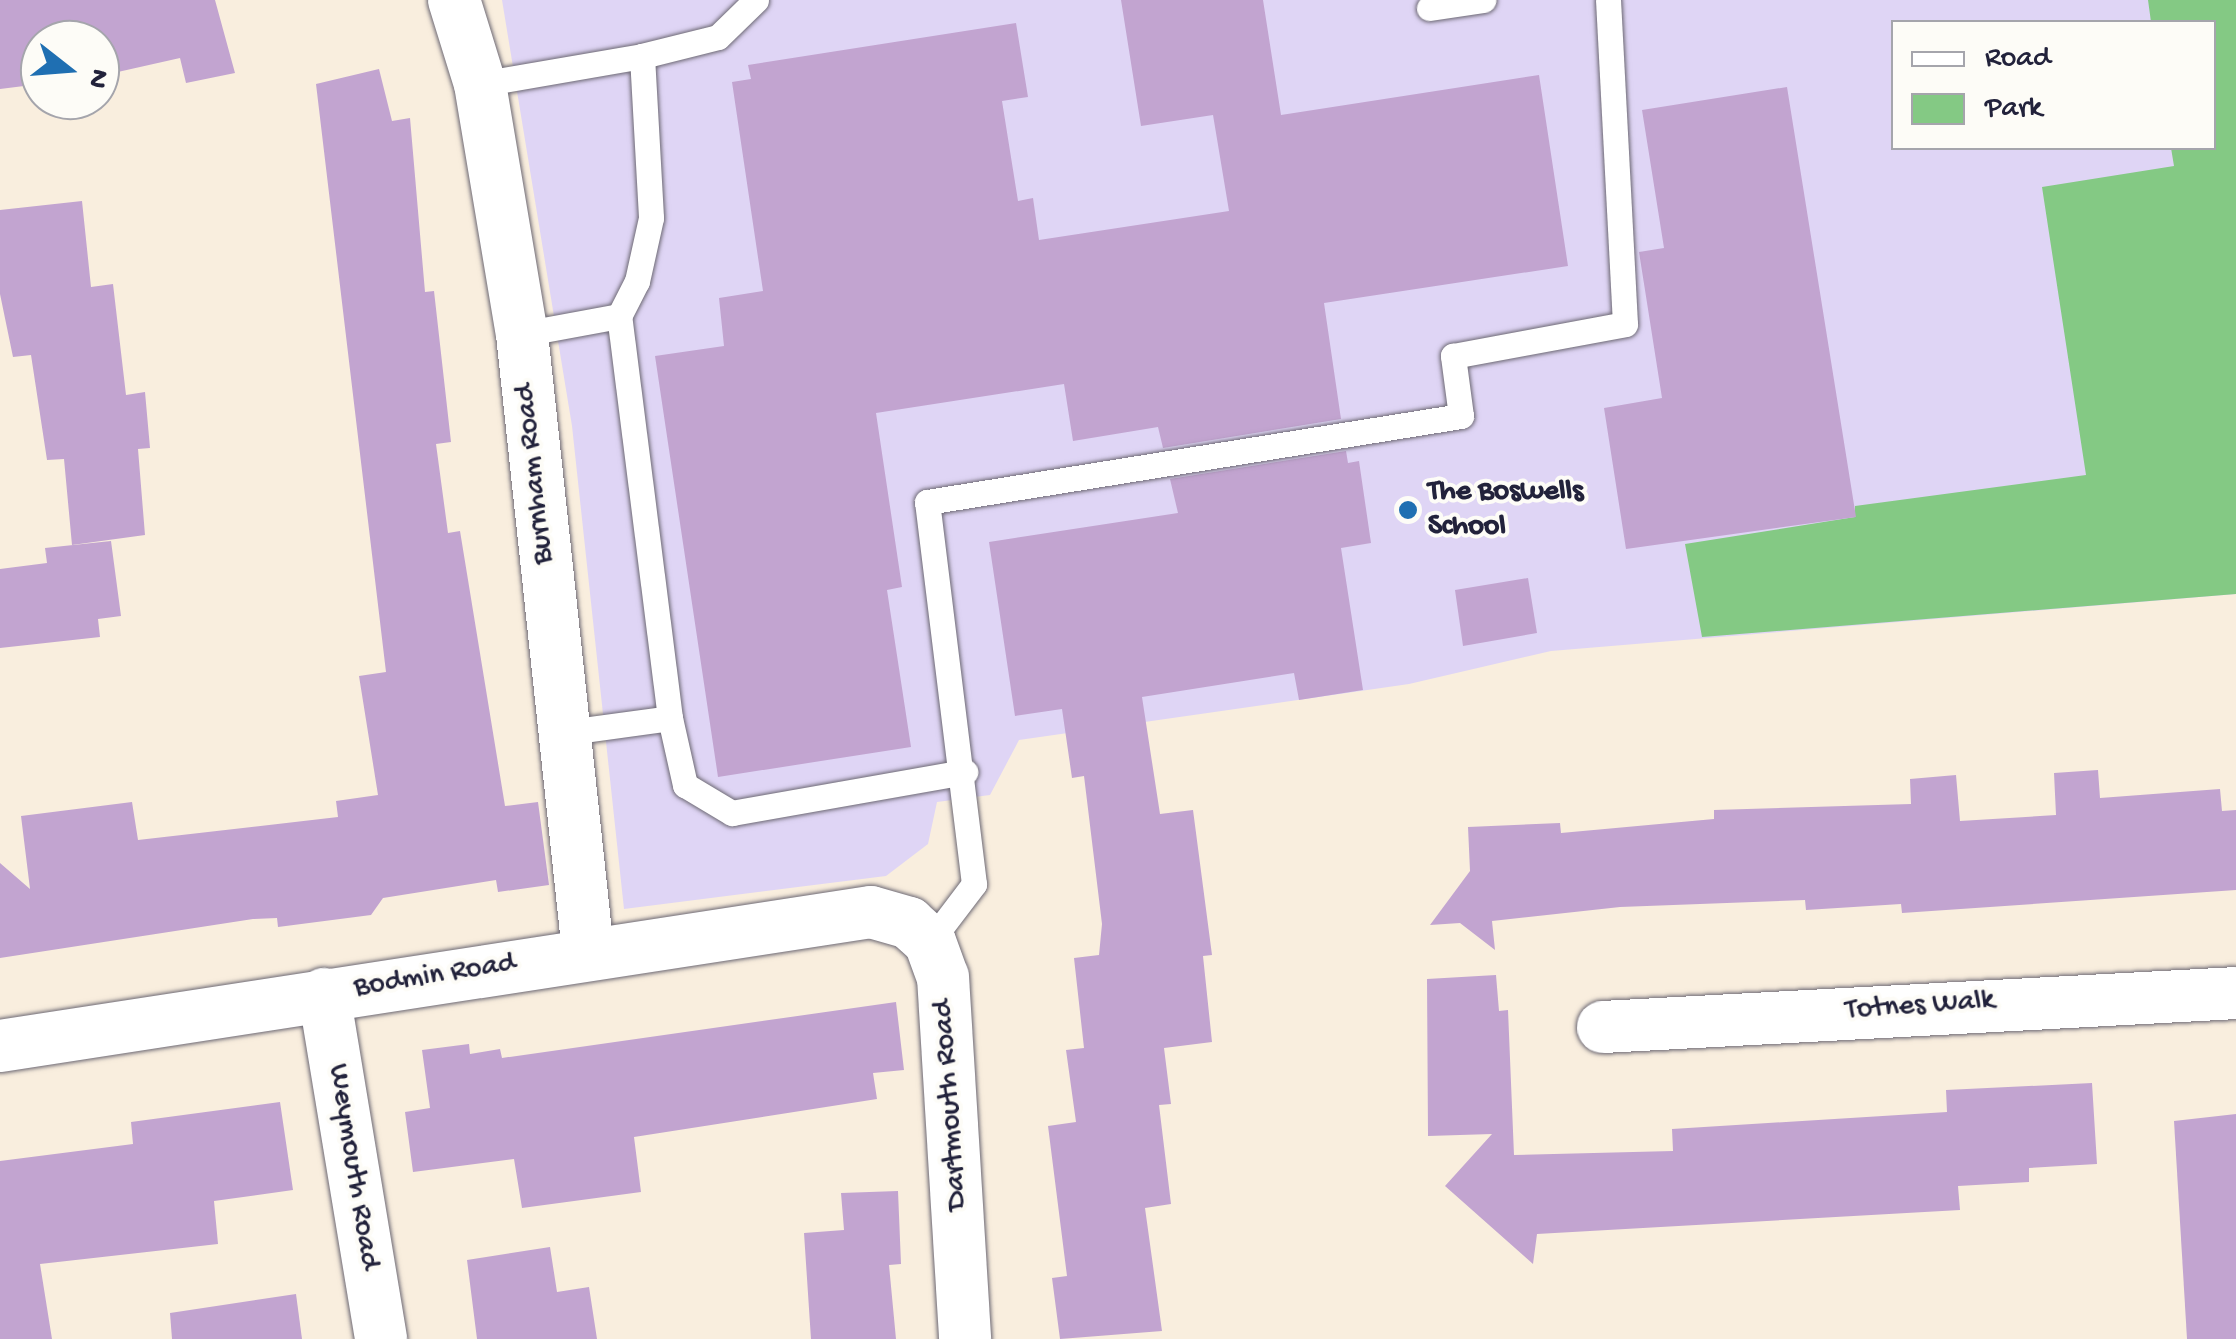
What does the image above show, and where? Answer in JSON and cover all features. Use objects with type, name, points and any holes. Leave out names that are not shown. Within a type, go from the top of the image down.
[{"type":"street","name":"Burnham Road","points":[[454,0],[480,84],[522,334],[588,952]]},
{"type":"street","name":"Bodmin Road","points":[[0,1046],[588,952],[871,912],[909,923],[930,942]]},
{"type":"street","name":"Dartmouth Road","points":[[930,942],[948,1016],[965,1339]]},
{"type":"street","name":"Totnes Walk","points":[[1603,1027],[2236,993]]},
{"type":"street","name":"Weymouth Road","points":[[324,994],[381,1339]]},
{"type":"lane","points":[[480,84],[642,56],[718,37],[756,0]]},
{"type":"lane","points":[[1429,8],[1484,0]]},
{"type":"lane","points":[[930,942],[974,884],[965,772],[927,502],[1460,416],[1453,356],[1625,324],[1608,0]]},
{"type":"lane","points":[[642,56],[651,218],[619,316],[670,718],[685,785],[732,812],[965,772]]},
{"type":"lane","points":[[522,334],[619,316]]},
{"type":"lane","points":[[562,733],[670,718]]},
{"type":"shaded area","name":"The Boswells School","points":[[502,0],[2236,0],[2236,594],[1551,651],[1409,684],[1019,740],[990,795],[937,802],[928,844],[886,876],[624,909],[572,426]]},
{"type":"green space","points":[[2148,0],[2236,0],[2236,594],[1702,637],[1685,544],[1855,517],[1855,506],[2086,475],[2042,187],[2174,166],[2171,150],[2216,150],[2216,20],[2151,20]]},
{"type":"building","points":[[0,0],[215,0],[235,73],[186,83],[180,58],[120,72],[120,20],[20,20],[20,86],[0,89]]},
{"type":"building","points":[[1121,0],[1263,0],[1281,115],[1539,75],[1568,266],[1324,303],[1341,419],[1163,448],[1158,427],[1073,441],[1064,384],[876,413],[902,587],[887,590],[911,747],[718,777],[655,356],[724,346],[719,298],[763,291],[732,82],[751,79],[748,65],[1016,23],[1028,97],[1002,101],[1018,201],[1033,198],[1039,240],[1229,211],[1213,115],[1141,126]]},
{"type":"building","points":[[379,69],[392,121],[410,118],[425,292],[434,291],[451,442],[436,444],[448,533],[460,531],[505,806],[538,802],[549,885],[498,892],[496,880],[383,898],[371,915],[278,927],[277,918],[253,919],[0,958],[0,863],[30,889],[21,816],[132,802],[138,840],[338,817],[336,801],[378,795],[359,676],[386,672],[316,84]]},
{"type":"building","points":[[1787,87],[1856,517],[1626,549],[1604,408],[1662,398],[1639,252],[1664,248],[1642,110]]},
{"type":"building","points":[[82,201],[91,287],[113,284],[126,395],[145,392],[150,448],[138,449],[145,535],[72,545],[64,459],[47,460],[31,355],[13,357],[0,294],[0,210]]},
{"type":"building","points":[[1346,451],[1348,463],[1359,461],[1371,543],[1341,548],[1363,690],[1299,700],[1294,673],[1142,697],[1160,814],[1193,810],[1212,955],[1203,956],[1212,1042],[1164,1048],[1171,1104],[1159,1105],[1171,1204],[1145,1208],[1162,1331],[1060,1339],[1052,1278],[1067,1276],[1048,1126],[1076,1122],[1066,1050],[1084,1048],[1074,958],[1099,955],[1102,924],[1084,776],[1072,778],[1062,709],[1015,716],[989,542],[1178,513],[1170,479]]},
{"type":"building","points":[[111,541],[121,616],[98,619],[100,637],[0,648],[0,569],[47,563],[45,548]]},
{"type":"building","points":[[1528,578],[1537,633],[1463,646],[1455,590]]},
{"type":"building","points":[[2098,770],[2100,798],[2220,789],[2222,811],[2236,810],[2236,890],[1902,913],[1901,904],[1806,910],[1805,900],[1620,907],[1492,921],[1495,950],[1460,923],[1430,925],[1470,871],[1468,827],[1560,823],[1561,833],[1714,819],[1714,810],[1911,804],[1910,779],[1956,775],[1960,821],[2056,815],[2054,773]]},
{"type":"building","points":[[1496,975],[1499,1011],[1508,1010],[1514,1155],[1673,1151],[1672,1129],[1947,1112],[1946,1090],[2092,1083],[2097,1164],[2029,1168],[2029,1182],[1958,1186],[1960,1210],[1537,1234],[1533,1264],[1445,1186],[1492,1134],[1428,1136],[1427,979]]},
{"type":"building","points":[[896,1002],[904,1070],[873,1073],[877,1099],[634,1137],[641,1192],[522,1208],[514,1159],[413,1172],[405,1112],[430,1108],[422,1050],[469,1044],[470,1054],[500,1049],[502,1058]]},
{"type":"building","points":[[280,1102],[293,1190],[214,1201],[218,1244],[40,1264],[52,1339],[0,1339],[0,1161],[133,1144],[131,1122]]},
{"type":"building","points":[[2236,1114],[2236,1339],[2187,1339],[2174,1121]]},
{"type":"building","points":[[898,1191],[901,1264],[889,1265],[896,1339],[811,1339],[804,1233],[844,1230],[841,1193]]},
{"type":"building","points":[[550,1247],[557,1292],[589,1287],[597,1339],[477,1339],[467,1260]]},
{"type":"building","points":[[296,1294],[302,1339],[172,1339],[170,1313]]},
{"type":"place","name":"The Boswells School","points":[[1408,510]]}]
